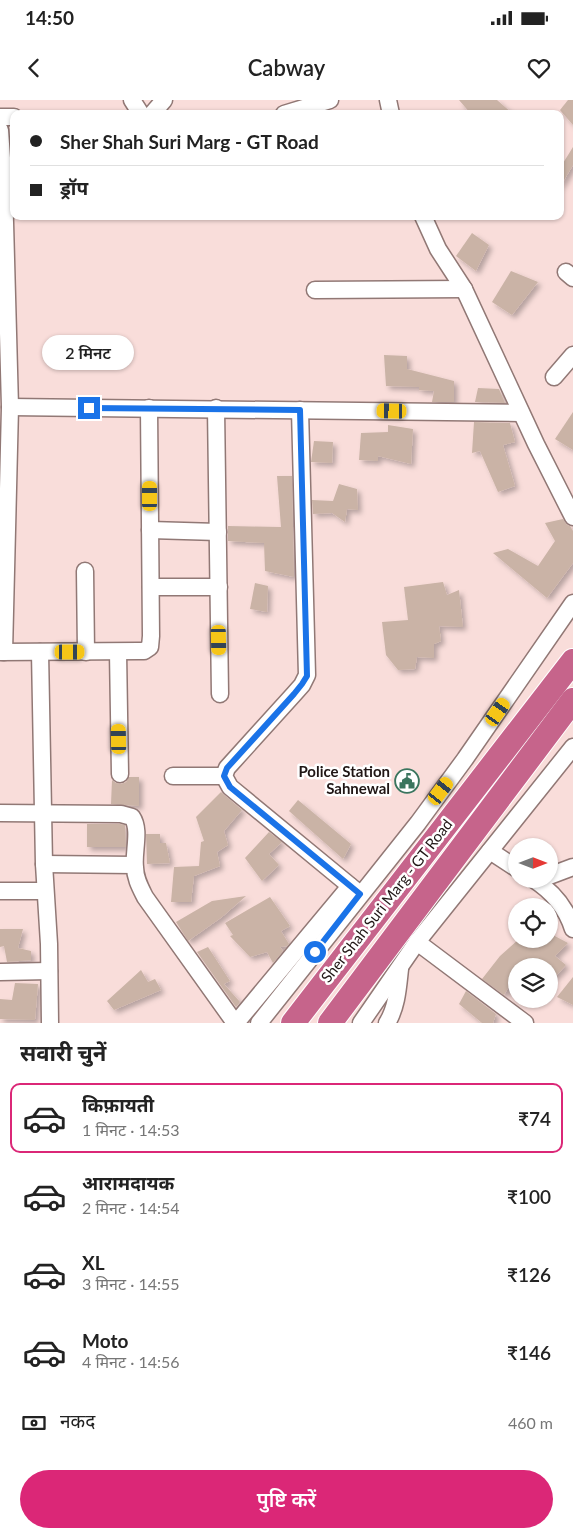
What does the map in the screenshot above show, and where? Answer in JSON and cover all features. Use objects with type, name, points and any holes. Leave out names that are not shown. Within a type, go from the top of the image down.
[{"type":"highway","name":"Sher Shah Suri Marg - GT Road","points":[[293,1023],[573,661]]},
{"type":"highway","name":"Sher Shah Suri Marg - GT Road","points":[[330,1023],[573,700]]},
{"type":"street","points":[[155,110],[164,100]]},
{"type":"street","points":[[297,110],[330,100]]},
{"type":"street","points":[[0,130],[4,364],[10,407],[4,492],[2,652],[118,652],[144,651],[150,647],[149,408]]},
{"type":"street","points":[[425,220],[438,249],[464,289],[521,413],[573,517]]},
{"type":"street","points":[[315,290],[464,289]]},
{"type":"street","points":[[554,377],[573,355]]},
{"type":"street","points":[[10,407],[521,413]]},
{"type":"street","points":[[216,408],[220,694]]},
{"type":"street","points":[[0,813],[121,814],[132,816],[136,828],[134,866],[145,897],[236,1023],[355,890],[230,787],[224,776],[227,768],[294,694],[307,676],[300,410]]},
{"type":"street","points":[[150,530],[218,532]]},
{"type":"street","points":[[85,571],[86,652]]},
{"type":"street","points":[[151,587],[219,587]]},
{"type":"street","name":"Sher Shah Suri Marg - GT Road","points":[[260,1023],[355,890],[418,823],[465,759],[573,603]]},
{"type":"street","points":[[40,652],[44,891],[48,926],[50,1023]]},
{"type":"street","points":[[118,652],[120,774]]},
{"type":"street","points":[[361,1023],[417,942],[573,747]]},
{"type":"street","points":[[173,776],[224,776]]},
{"type":"street","points":[[490,851],[508,863]]},
{"type":"street","points":[[44,864],[134,866]]},
{"type":"street","points":[[558,872],[573,867]]},
{"type":"street","points":[[549,888],[564,908],[573,929]]},
{"type":"street","points":[[0,891],[44,891]]},
{"type":"street","points":[[417,942],[525,1023]]},
{"type":"street","points":[[387,1023],[395,1005],[400,967]]},
{"type":"street","points":[[0,972],[49,971]]},
{"type":"building","points":[[459,100],[497,100],[508,110],[468,110]]},
{"type":"building","points":[[568,100],[573,100],[573,125],[564,115],[564,110],[560,110]]},
{"type":"building","points":[[573,147],[573,165],[564,180],[564,162]]},
{"type":"building","points":[[472,233],[489,245],[476,271],[456,256]]},
{"type":"building","points":[[511,271],[538,282],[512,315],[492,302]]},
{"type":"building","points":[[384,355],[407,356],[407,369],[454,381],[454,402],[432,402],[434,391],[419,390],[419,387],[386,386]]},
{"type":"building","points":[[478,388],[499,389],[505,403],[475,402]]},
{"type":"building","points":[[573,412],[573,450],[555,439]]},
{"type":"building","points":[[474,422],[510,423],[515,442],[503,445],[515,486],[498,492],[480,451],[472,453]]},
{"type":"building","points":[[388,425],[413,429],[411,464],[378,456],[378,461],[359,460],[361,433],[388,432]]},
{"type":"building","points":[[314,441],[333,442],[332,463],[311,462]]},
{"type":"building","points":[[277,476],[292,476],[294,577],[265,571],[264,543],[228,541],[228,526],[281,527]]},
{"type":"building","points":[[339,484],[357,489],[358,510],[347,509],[345,522],[332,513],[313,514],[312,500],[333,501]]},
{"type":"building","points":[[563,519],[573,531],[573,563],[547,598],[493,553],[508,549],[538,566],[555,541],[545,523]]},
{"type":"building","points":[[443,582],[447,595],[459,590],[463,627],[439,626],[441,641],[434,644],[434,658],[417,657],[415,669],[398,670],[386,655],[382,622],[408,620],[404,587]]},
{"type":"building","points":[[255,583],[268,586],[267,612],[250,609]]},
{"type":"building","points":[[129,777],[139,777],[139,806],[111,804],[112,780],[121,784],[126,782]]},
{"type":"building","points":[[221,792],[242,810],[224,831],[228,845],[217,852],[220,866],[194,876],[191,902],[171,902],[174,867],[199,866],[201,842],[204,841],[196,817]]},
{"type":"building","points":[[298,800],[351,844],[343,859],[289,811]]},
{"type":"building","points":[[87,824],[125,825],[126,847],[87,847]]},
{"type":"building","points":[[269,832],[282,842],[269,854],[279,865],[262,881],[245,858]]},
{"type":"building","points":[[146,834],[160,834],[160,843],[166,843],[170,863],[147,864]]},
{"type":"building","points":[[246,896],[222,917],[188,941],[176,922],[212,901]]},
{"type":"building","points":[[270,897],[290,926],[281,931],[289,944],[280,947],[283,951],[273,963],[267,952],[250,957],[230,936],[233,935],[225,923]]},
{"type":"building","points":[[0,929],[23,929],[18,948],[31,951],[31,960],[7,962],[4,946],[0,947]]},
{"type":"building","points":[[558,938],[568,943],[555,956],[557,958],[508,958],[508,988],[504,995],[482,979],[500,956],[509,948],[558,948]]},
{"type":"building","points":[[208,947],[230,981],[224,984],[240,1002],[236,1007],[197,952]]},
{"type":"building","points":[[558,958],[566,965],[558,974]]},
{"type":"building","points":[[141,970],[148,982],[155,979],[161,990],[114,1010],[107,1001]]},
{"type":"building","points":[[573,977],[573,1005],[558,996]]},
{"type":"building","points":[[15,983],[38,984],[35,1020],[0,1019],[0,999],[12,1000]]},
{"type":"building","points":[[466,991],[496,1014],[493,1023],[482,1023],[459,1004]]},
{"type":"place","name":"Police Station Sahnewal","points":[[407,781]]},
{"type":"route","points":[[89,408],[300,410],[307,676],[294,694],[227,768],[224,776],[230,787],[360,894],[315,952]]}]
